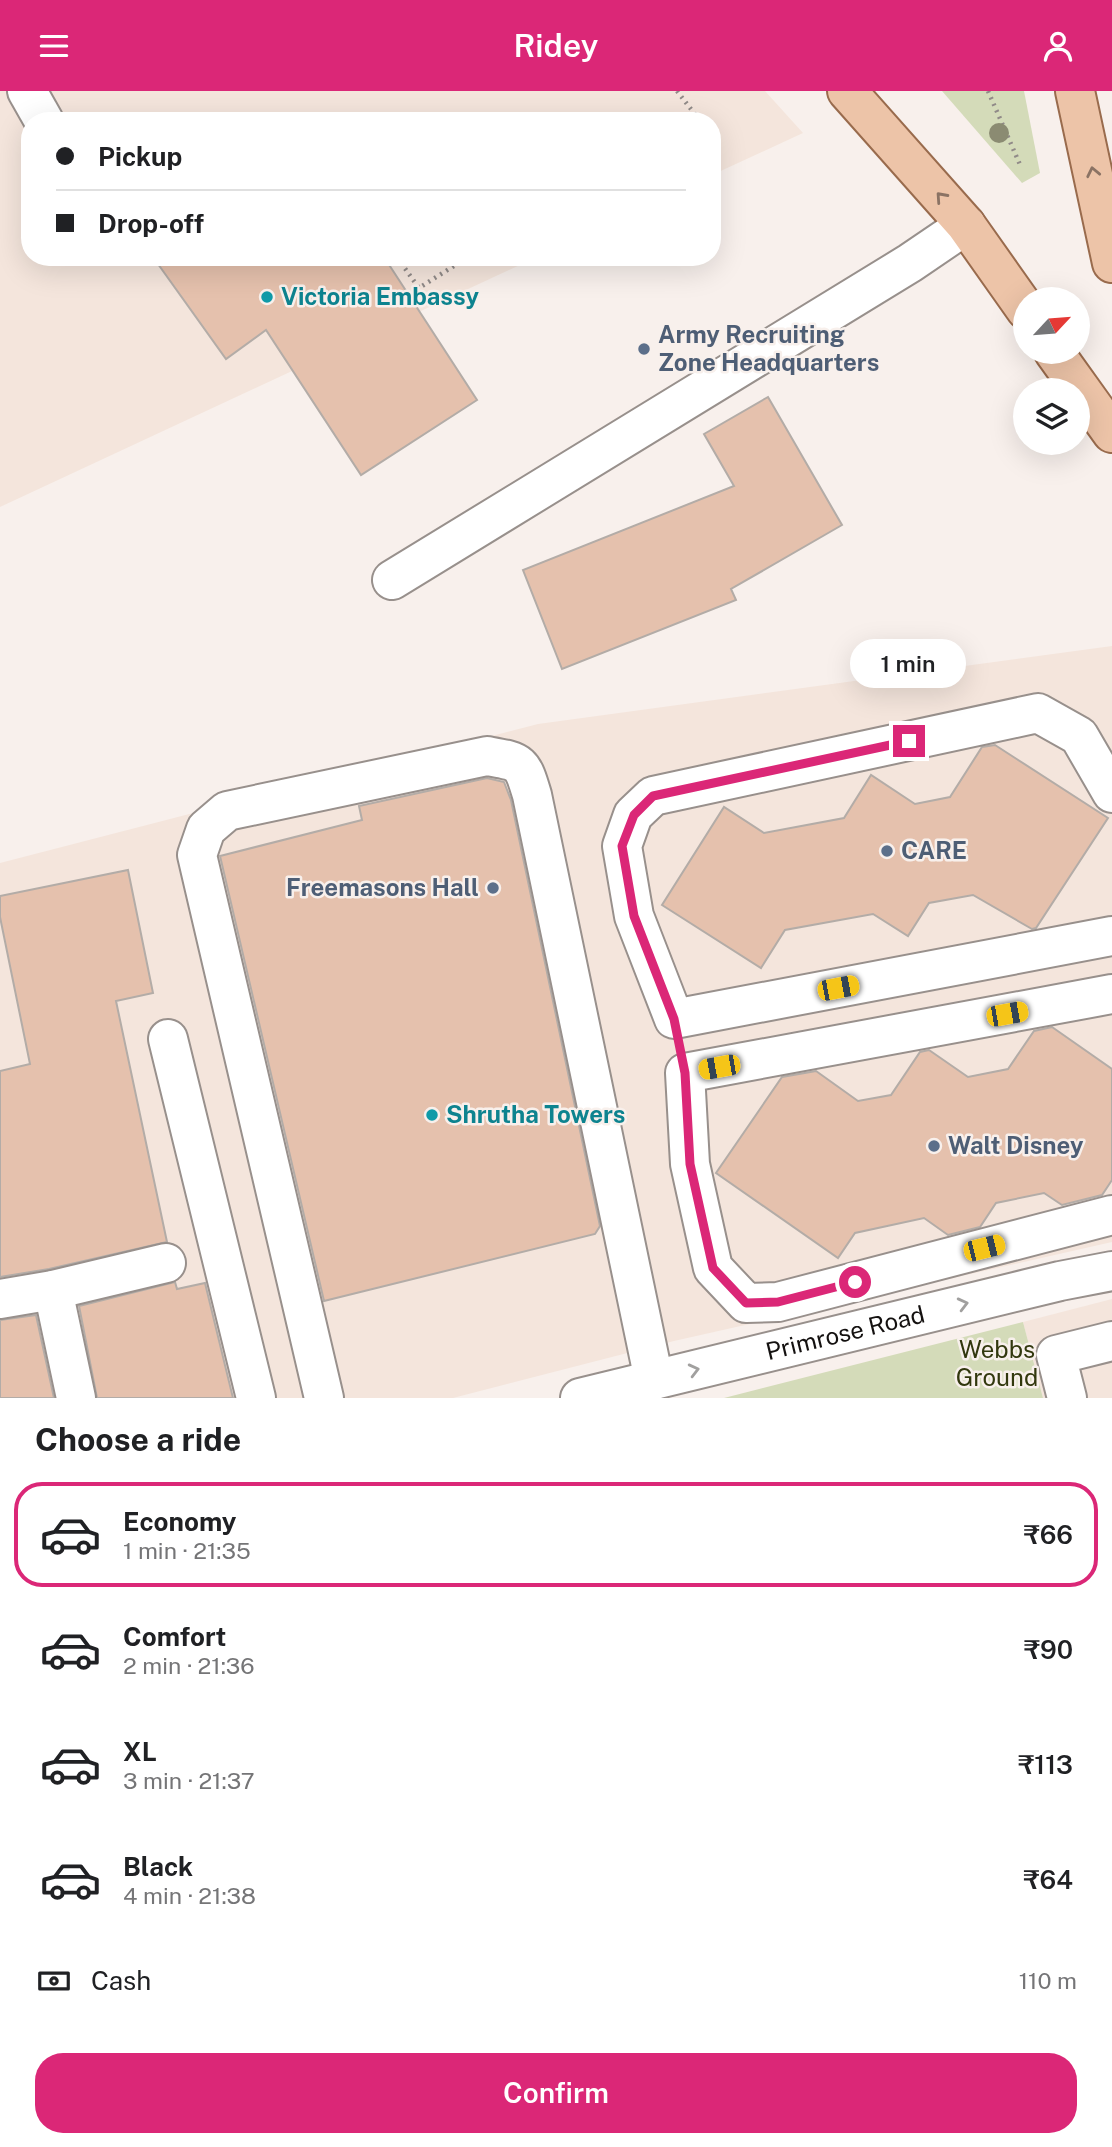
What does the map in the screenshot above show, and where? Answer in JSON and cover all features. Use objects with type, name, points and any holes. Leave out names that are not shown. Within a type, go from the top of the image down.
[{"type":"main road","points":[[847,91],[966,225],[1013,292]]},
{"type":"main road","points":[[1075,91],[1112,263]]},
{"type":"main road","points":[[1063,364],[1112,433]]},
{"type":"street","points":[[27,91],[39,112]]},
{"type":"street","points":[[391,580],[910,263],[966,225]]},
{"type":"street","points":[[1112,793],[1079,736],[1038,713],[653,796],[634,815],[622,846],[634,916],[674,1019],[685,1073],[690,1164],[713,1268],[746,1303],[778,1302],[1112,1215]]},
{"type":"street","points":[[324,1398],[197,855],[206,829],[227,811],[487,756],[513,761],[524,769],[532,795],[654,1380]]},
{"type":"street","points":[[674,1019],[1112,936]]},
{"type":"street","points":[[685,1073],[1112,994]]},
{"type":"street","points":[[168,1039],[256,1398]]},
{"type":"street","points":[[0,1299],[53,1290],[166,1263]]},
{"type":"street","name":"Primrose Road","points":[[580,1398],[1060,1281],[1112,1271]]},
{"type":"street","points":[[53,1290],[76,1398]]},
{"type":"street","points":[[1067,1398],[1056,1355],[1112,1341]]},
{"type":"path","points":[[677,91],[693,112]]},
{"type":"path","points":[[988,91],[1021,167]]},
{"type":"path","points":[[403,266],[419,288],[454,266]]},
{"type":"shaded area","points":[[0,91],[765,91],[803,133],[721,171],[721,112],[21,112],[21,266],[518,266],[0,507]]},
{"type":"shaded area","points":[[1112,646],[1112,1242],[674,1341],[453,1398],[0,1398],[0,863],[538,724]]},
{"type":"shaded area","points":[[1112,1299],[1112,1398],[1043,1398],[1023,1322]]},
{"type":"green space","points":[[942,91],[1024,91],[1040,173],[1022,183]]},
{"type":"green space","name":"Webbs Ground","points":[[1023,1322],[1043,1398],[724,1398]]},
{"type":"building","points":[[159,266],[390,266],[477,400],[361,475],[266,330],[226,359]]},
{"type":"building","points":[[768,397],[842,525],[731,589],[736,600],[562,669],[523,570],[734,486],[704,434]]},
{"type":"building","points":[[995,745],[1108,818],[1036,928],[1032,929],[973,895],[929,903],[908,936],[873,914],[785,930],[761,968],[662,905],[724,807],[764,833],[844,818],[871,775],[915,804],[950,797],[982,747]]},
{"type":"building","name":"Shrutha Towers","points":[[487,778],[504,782],[511,800],[600,1226],[595,1234],[324,1301],[220,856],[362,820],[359,806]]},
{"type":"building","points":[[128,870],[153,993],[116,1001],[167,1242],[49,1269],[0,1277],[0,1071],[30,1064],[0,917],[0,896]]},
{"type":"building","points":[[1052,1027],[1112,1069],[1112,1180],[1102,1195],[1062,1205],[1044,1193],[996,1203],[980,1227],[948,1235],[924,1218],[855,1233],[838,1258],[716,1173],[782,1077],[816,1071],[858,1101],[891,1095],[920,1052],[929,1050],[968,1077],[1008,1069],[1034,1031]]},
{"type":"building","points":[[175,1282],[177,1289],[205,1283],[233,1398],[97,1398],[79,1306]]},
{"type":"building","points":[[36,1315],[54,1398],[0,1398],[0,1320]]},
{"type":"place","name":"Victoria Embassy","points":[[267,297]]},
{"type":"place","name":"Army Recruiting Zone Headquarters","points":[[644,349]]},
{"type":"place","name":"CARE","points":[[887,851]]},
{"type":"place","name":"Freemasons Hall","points":[[493,888]]},
{"type":"place","name":"Shrutha Towers","points":[[432,1115]]},
{"type":"place","name":"Walt Disney","points":[[934,1146]]},
{"type":"route","points":[[855,1282],[778,1302],[746,1303],[713,1268],[690,1164],[685,1073],[674,1019],[634,916],[622,846],[634,815],[653,796],[909,741]]}]
